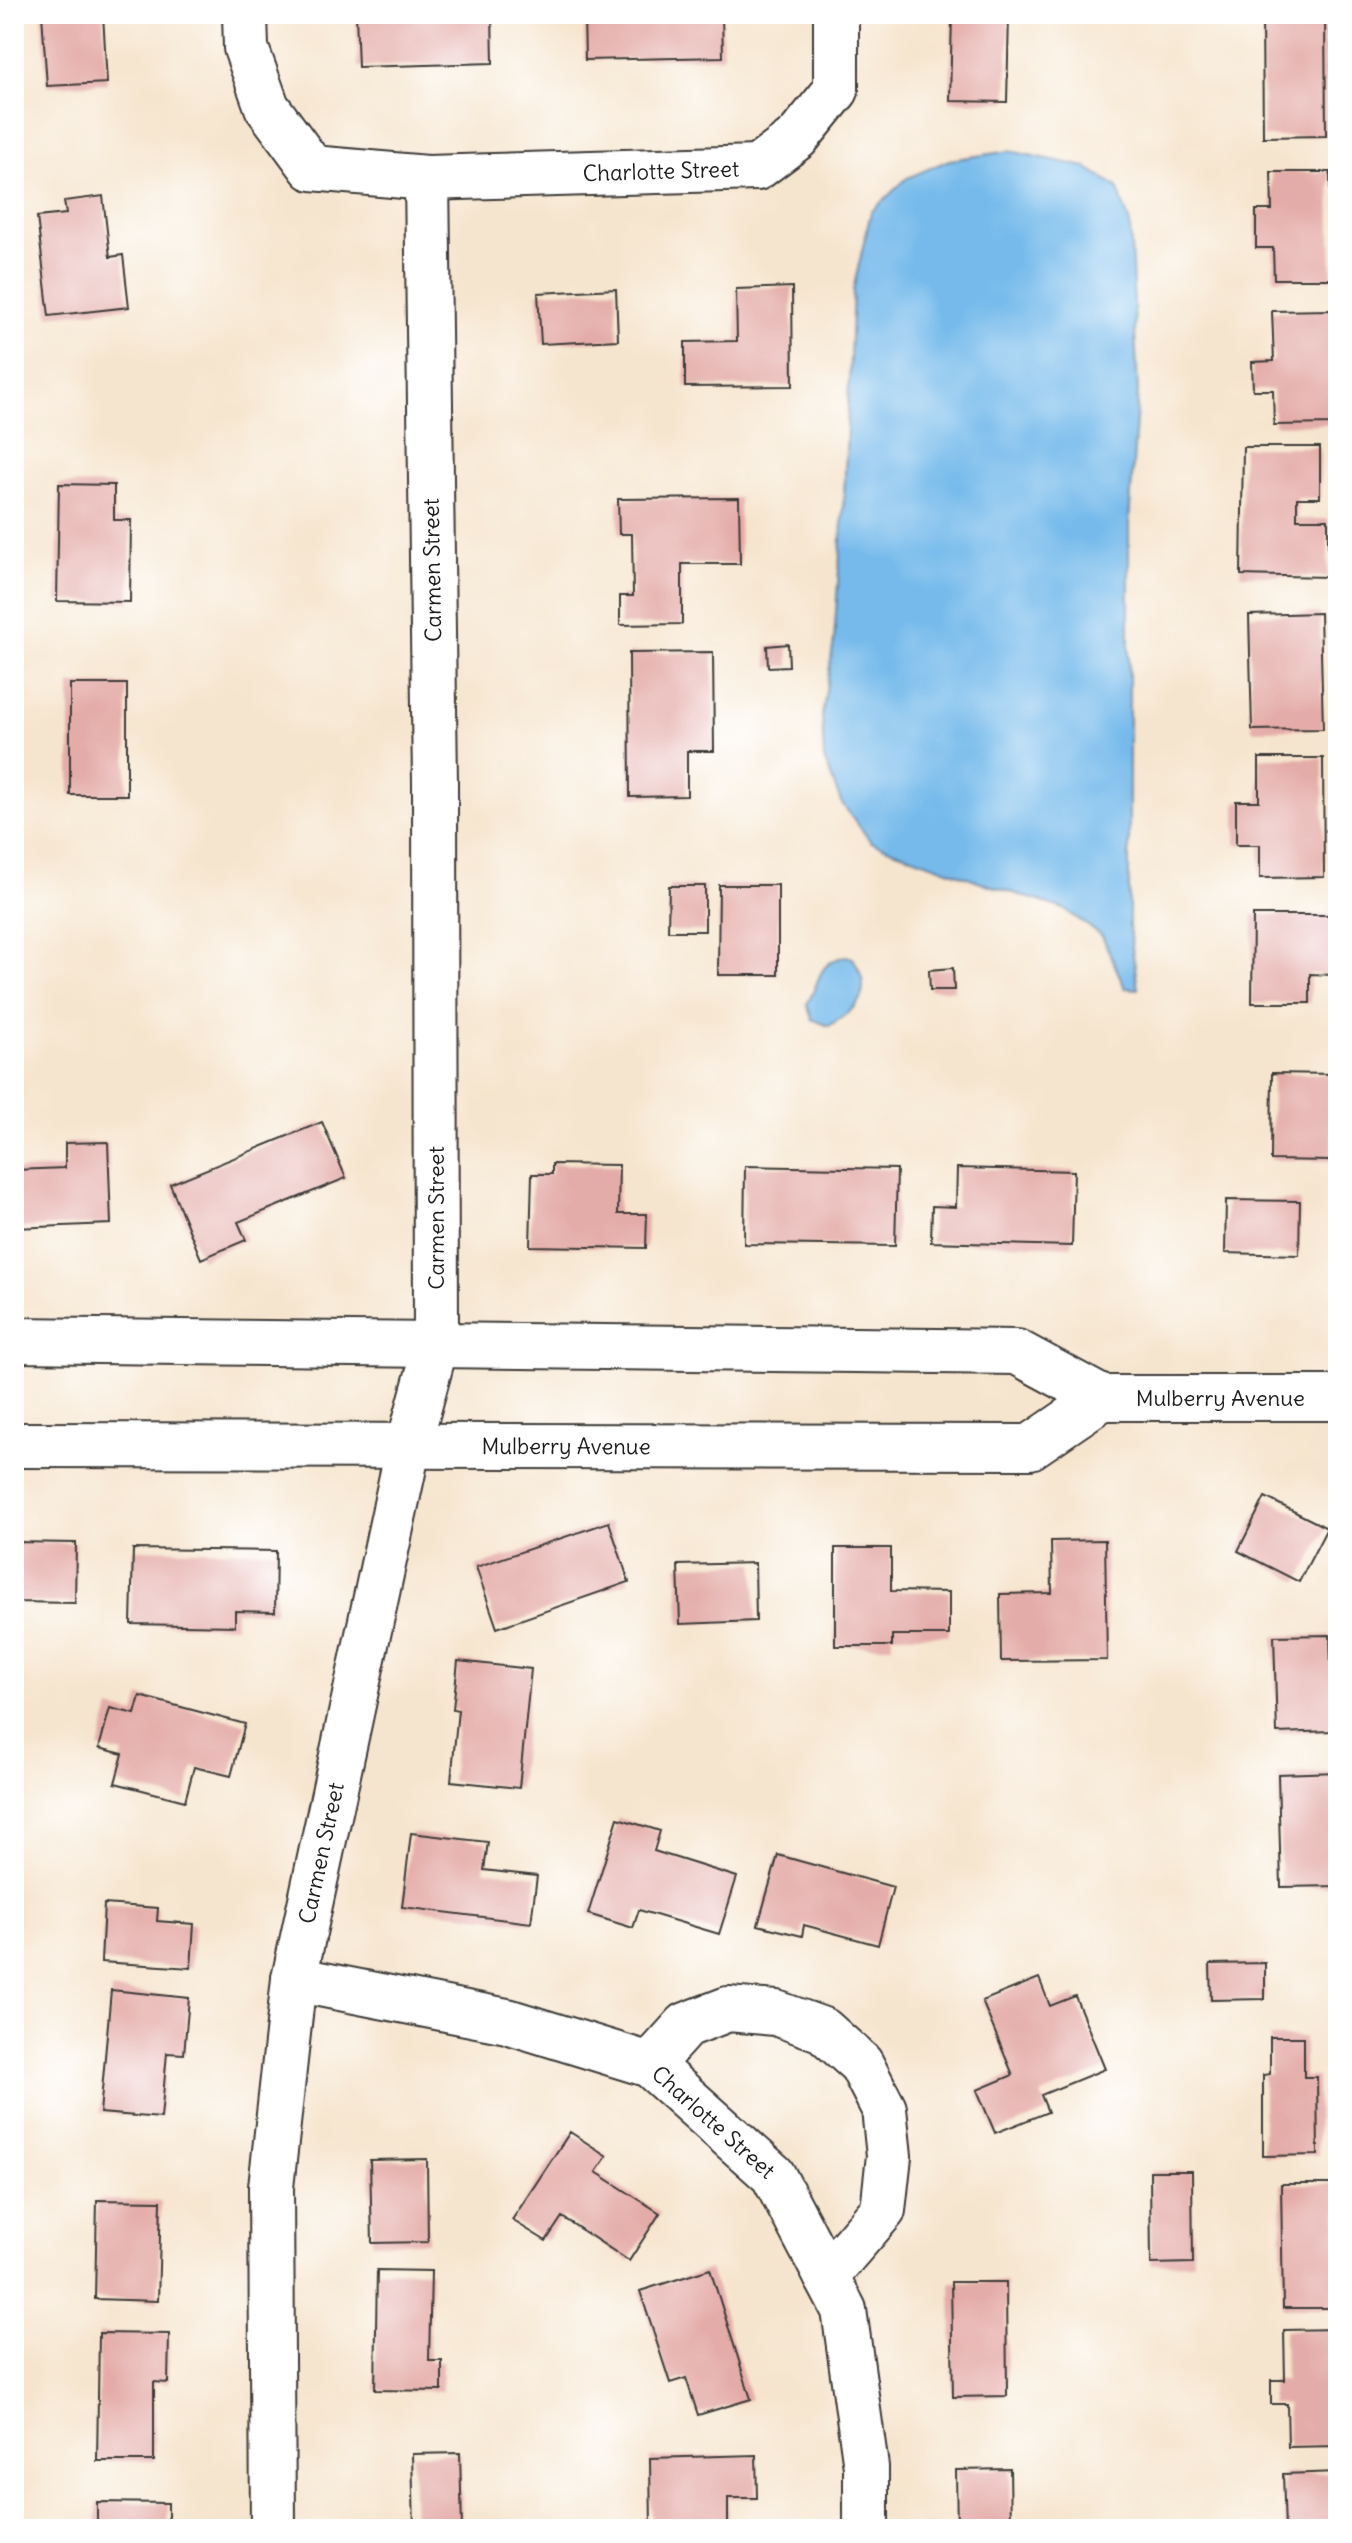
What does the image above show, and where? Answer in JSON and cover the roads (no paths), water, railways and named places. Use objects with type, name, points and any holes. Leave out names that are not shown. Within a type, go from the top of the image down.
[{"type":"street","points":[[245,14],[246,48],[267,107],[312,168],[427,178]]},
{"type":"street","name":"Charlotte Street","points":[[427,178],[757,168],[797,138],[836,90],[836,14]]},
{"type":"street","name":"Carmen Street","points":[[273,2529],[271,2187],[294,1979],[409,1444],[436,1345],[435,783],[427,178]]},
{"type":"street","name":"Mulberry Avenue","points":[[14,1340],[1017,1352],[1102,1398],[1338,1398]]},
{"type":"street","name":"Mulberry Avenue","points":[[14,1445],[1030,1447],[1102,1398]]},
{"type":"street","name":"Charlotte Street","points":[[294,1979],[507,2021],[650,2065],[773,2175],[844,2310],[866,2467],[866,2529]]},
{"type":"street","points":[[650,2065],[686,2025],[728,2009],[776,2013],[823,2030],[861,2064],[884,2109],[889,2156],[883,2210],[826,2276]]},
{"type":"water","points":[[1010,151],[1086,167],[1117,187],[1130,224],[1138,391],[1129,523],[1129,926],[1138,989],[1125,988],[1102,936],[1064,909],[871,842],[841,802],[824,759],[822,715],[834,641],[853,290],[871,212],[907,178],[949,160]]},
{"type":"water","points":[[846,956],[853,958],[863,980],[863,989],[856,1004],[829,1026],[812,1019],[807,1004],[824,968]]}]
